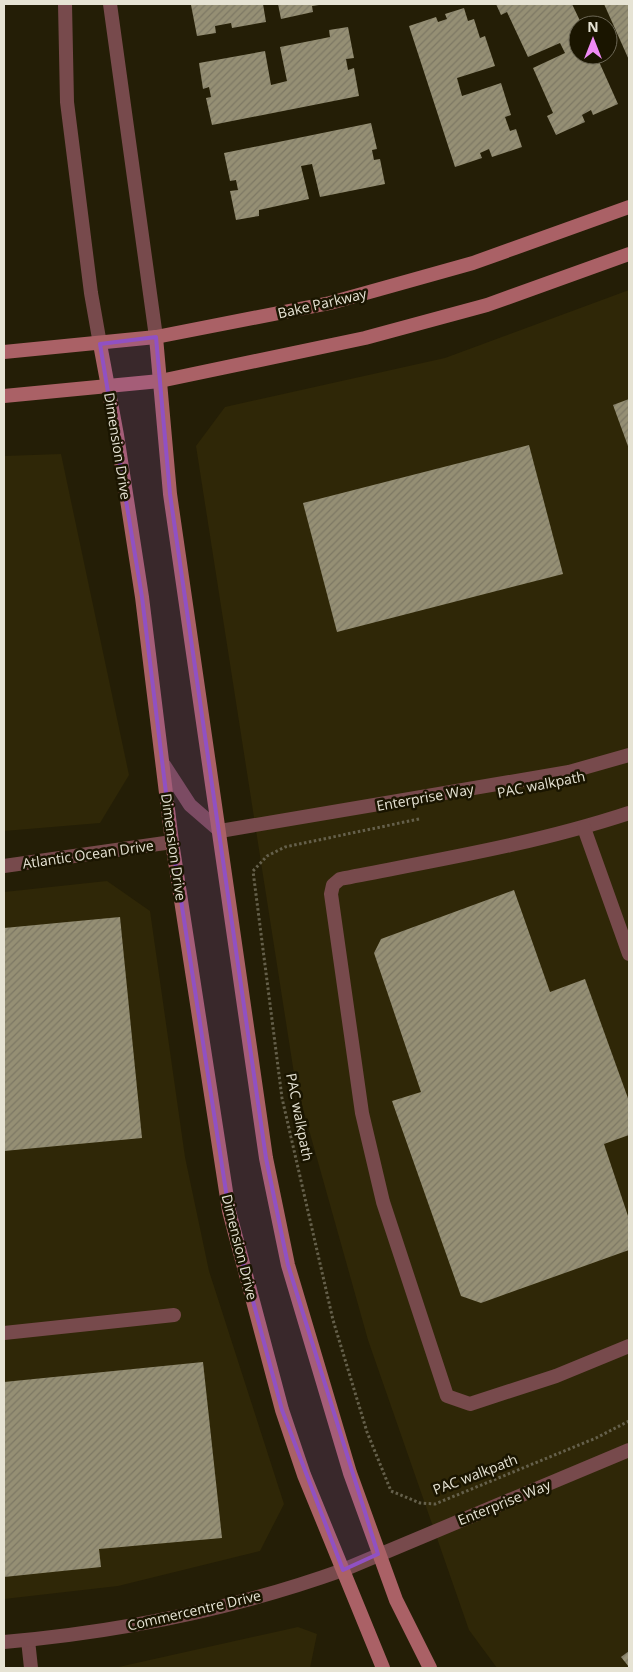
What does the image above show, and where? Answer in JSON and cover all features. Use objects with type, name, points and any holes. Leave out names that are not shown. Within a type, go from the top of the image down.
[{"type":"main road","name":"Bake Parkway","points":[[4,352],[156,338],[330,303],[474,263],[629,206]]},
{"type":"main road","points":[[4,396],[160,381],[365,338],[487,305],[629,254]]},
{"type":"main road","points":[[156,338],[170,494],[266,1158],[288,1265],[350,1473],[378,1554],[396,1600],[430,1668]]},
{"type":"main road","name":"Dimension Drive","points":[[100,344],[142,597],[172,842],[229,1211],[282,1410],[304,1475],[383,1668]]},
{"type":"street","name":"Dimension Drive","points":[[65,4],[67,102],[91,293],[100,344]]},
{"type":"street","points":[[110,4],[156,338]]},
{"type":"street","name":"Enterprise Way","points":[[220,831],[569,772],[629,755]]},
{"type":"street","points":[[164,765],[190,805],[220,831]]},
{"type":"street","points":[[629,813],[584,828],[521,843],[340,879],[333,885],[331,894],[362,1113],[384,1202],[447,1396],[470,1404],[556,1376],[629,1346]]},
{"type":"street","points":[[584,828],[629,954]]},
{"type":"street","name":"Atlantic Ocean Drive","points":[[4,866],[172,842]]},
{"type":"street","points":[[4,1333],[174,1315]]},
{"type":"street","name":"Enterprise Way","points":[[378,1554],[629,1450]]},
{"type":"street","name":"Commercentre Drive","points":[[4,1642],[71,1636],[202,1611],[298,1586],[378,1554]]},
{"type":"street","points":[[28,1640],[31,1668]]},
{"type":"path","name":"PAC walkpath","points":[[424,818],[285,847],[267,856],[253,871],[282,1098],[333,1320],[367,1432],[391,1491],[420,1502],[435,1504],[596,1438],[629,1421]]},
{"type":"highlighted area","points":[[156,337],[170,494],[266,1158],[288,1265],[378,1554],[343,1570],[282,1410],[229,1211],[172,842],[142,597],[100,344]]},
{"type":"shaded area","points":[[629,290],[629,1668],[497,1668],[469,1630],[368,1340],[295,1080],[196,446],[225,407],[445,358]]},
{"type":"shaded area","points":[[61,454],[129,775],[100,823],[4,831],[4,456]]},
{"type":"shaded area","points":[[107,881],[150,911],[185,1157],[209,1271],[284,1504],[260,1551],[118,1586],[4,1599],[4,892]]},
{"type":"shaded area","points":[[298,1627],[317,1634],[310,1668],[114,1668]]},
{"type":"building","points":[[263,4],[266,22],[232,28],[231,23],[215,26],[216,33],[197,36],[191,5]]},
{"type":"building","points":[[278,4],[319,5],[312,6],[313,12],[281,19]]},
{"type":"building","points":[[496,4],[572,4],[577,15],[568,15],[568,65],[600,65],[618,104],[593,115],[591,110],[582,115],[585,122],[556,135],[547,116],[553,113],[533,68],[565,53],[560,43],[528,57],[507,12],[501,15]]},
{"type":"building","points":[[604,4],[629,4],[629,60],[618,35],[618,15],[609,15]]},
{"type":"building","points":[[464,8],[468,21],[474,19],[480,38],[485,36],[495,66],[457,78],[462,96],[501,83],[511,115],[505,117],[510,131],[516,129],[522,147],[492,157],[489,149],[480,153],[482,158],[455,167],[409,26],[436,17],[438,22],[447,19],[445,14]]},
{"type":"building","points":[[348,27],[354,58],[346,59],[348,70],[354,68],[359,96],[212,125],[206,98],[211,97],[209,87],[203,89],[199,63],[265,51],[271,85],[287,81],[280,47],[330,37],[329,30]]},
{"type":"building","points":[[371,123],[377,149],[372,150],[374,160],[380,159],[385,184],[320,197],[312,164],[301,166],[309,199],[259,210],[259,216],[236,220],[230,191],[238,190],[236,180],[230,181],[224,153]]},
{"type":"building","points":[[629,399],[629,449],[613,405]]},
{"type":"building","points":[[529,445],[563,574],[337,632],[303,503]]},
{"type":"building","points":[[514,890],[550,992],[585,979],[629,1101],[629,1135],[604,1144],[629,1219],[629,1250],[481,1303],[461,1296],[392,1101],[421,1092],[374,953],[381,939]]},
{"type":"building","points":[[120,917],[142,1138],[4,1151],[4,928]]},
{"type":"building","points":[[203,1362],[222,1538],[99,1549],[101,1567],[4,1577],[4,1382]]},
{"type":"building","points":[[629,1651],[629,1667],[621,1657]]}]
